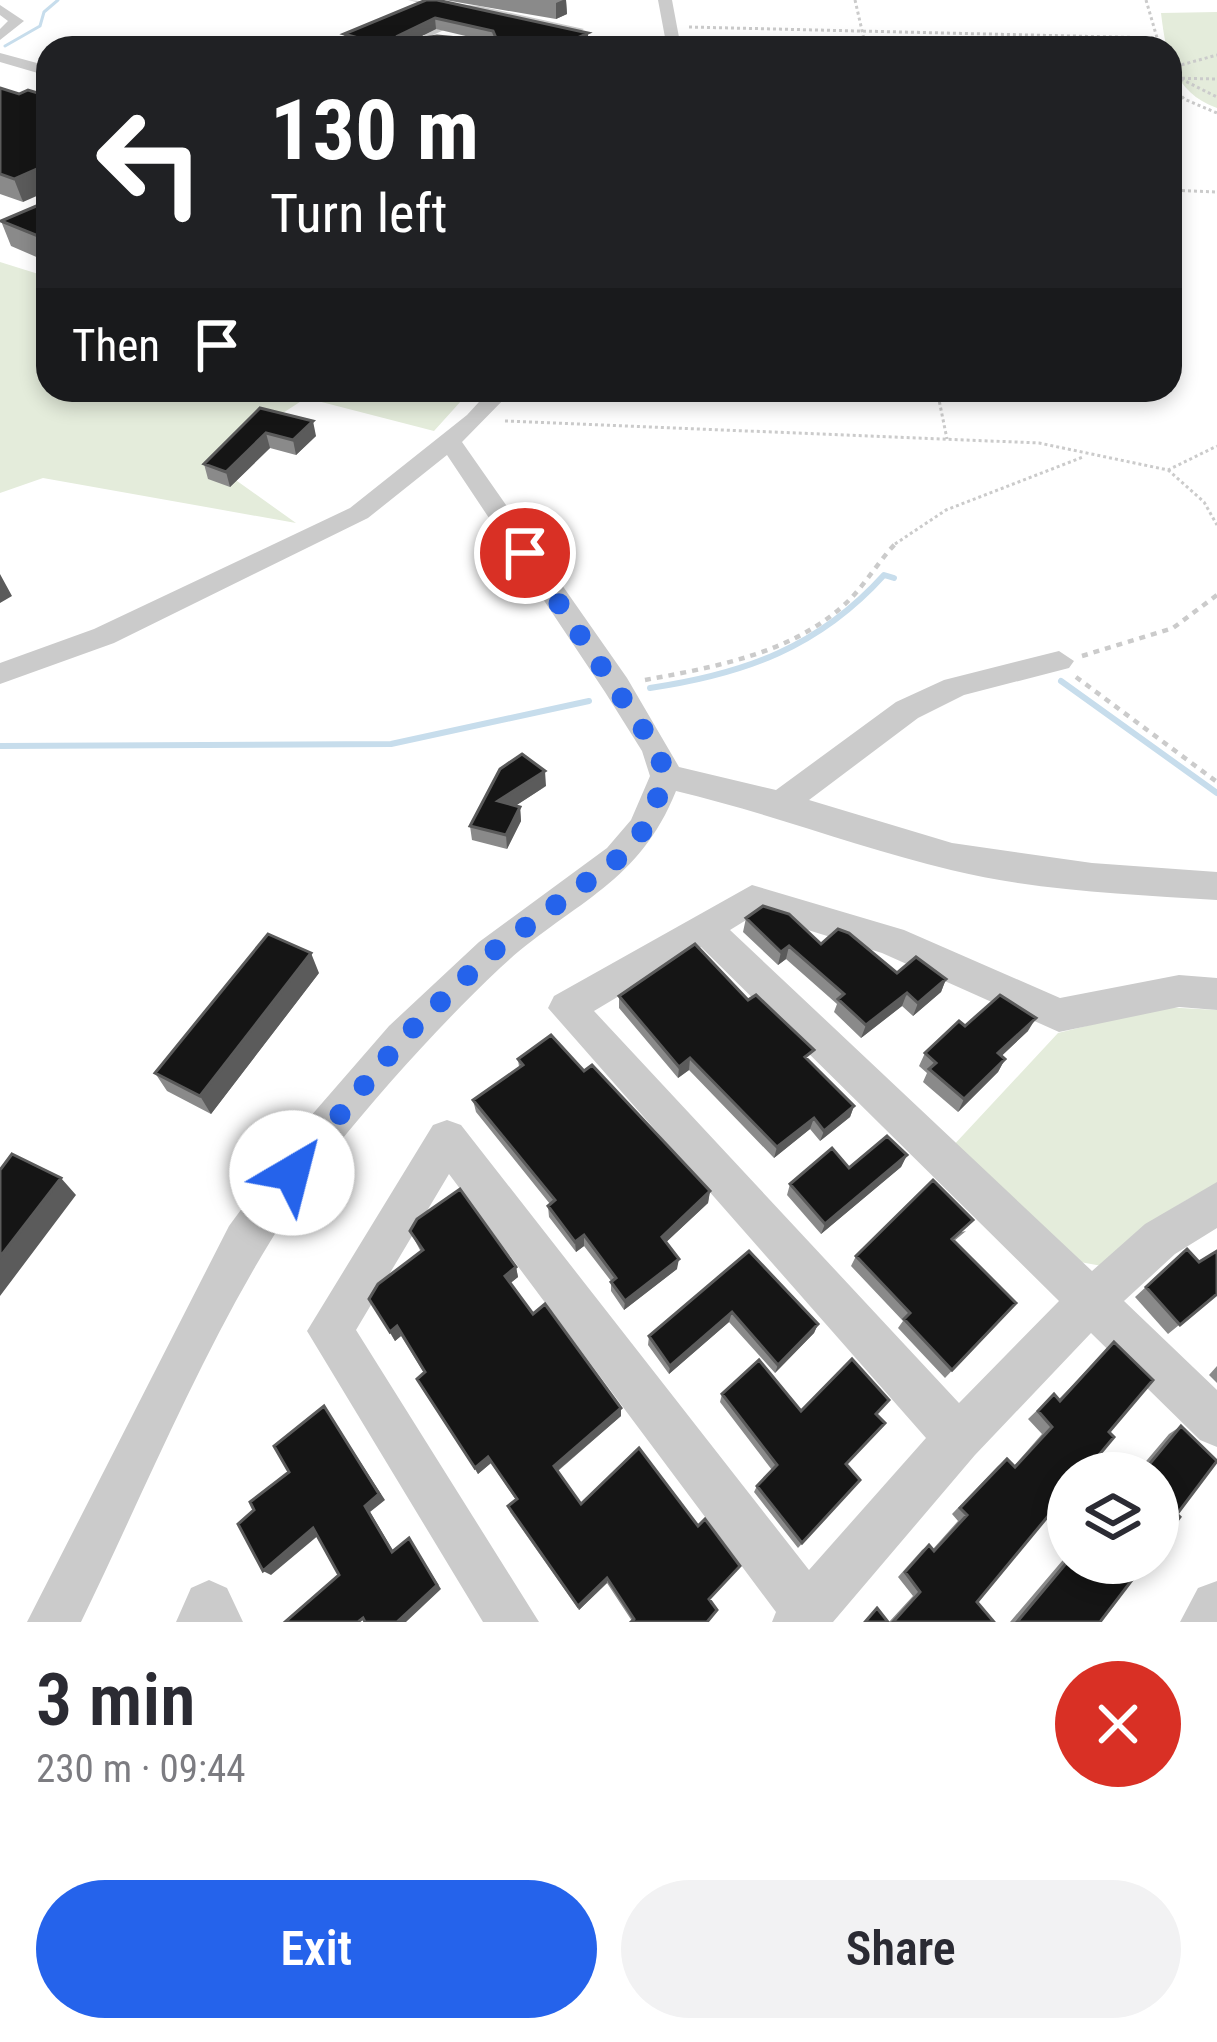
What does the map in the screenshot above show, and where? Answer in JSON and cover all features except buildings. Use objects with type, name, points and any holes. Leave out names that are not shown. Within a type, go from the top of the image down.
[{"type":"street","points":[[0,8],[24,0]]},
{"type":"street","points":[[665,0],[672,36]]},
{"type":"street","points":[[0,8],[17,21],[0,36]]},
{"type":"street","points":[[423,21],[481,9]]},
{"type":"street","points":[[423,21],[481,9],[577,22],[564,36]]},
{"type":"street","points":[[0,57],[36,68]]},
{"type":"street","points":[[0,674],[104,636],[359,513],[491,402]]},
{"type":"street","points":[[52,1622],[244,1241],[316,1138],[403,1038],[492,952],[619,858],[646,827],[666,776],[657,750],[616,685],[449,440]]},
{"type":"street","points":[[781,804],[908,710],[955,687],[1059,662]]},
{"type":"street","points":[[666,776],[781,804],[952,856],[1092,877],[1217,886]]},
{"type":"street","points":[[958,1438],[567,1008],[752,898],[891,941],[1059,1015],[1179,991],[1217,994]]},
{"type":"street","points":[[706,928],[1217,1423]]},
{"type":"street","points":[[513,1622],[329,1331],[447,1139],[803,1617],[958,1438],[1091,1301],[1160,1239],[1217,1203]]},
{"type":"street","points":[[202,1622],[209,1606],[217,1622]]},
{"type":"street","points":[[1206,1622],[1217,1607]]},
{"type":"path","points":[[855,0],[862,36]]},
{"type":"path","points":[[1146,0],[1156,36]]},
{"type":"path","points":[[671,27],[1072,36]]},
{"type":"path","points":[[1182,65],[1217,55]]},
{"type":"path","points":[[1182,79],[1217,79]]},
{"type":"path","points":[[1182,80],[1198,92],[1217,97]]},
{"type":"path","points":[[1182,96],[1217,112]]},
{"type":"path","points":[[1182,190],[1217,191]]},
{"type":"path","points":[[939,402],[947,439]]},
{"type":"path","points":[[475,420],[1039,443],[1168,470],[1204,502],[1217,525]]},
{"type":"path","points":[[1168,470],[1217,446]]},
{"type":"path","points":[[616,685],[708,669],[784,643],[845,606],[879,559],[926,520],[1085,456]]},
{"type":"path","points":[[1059,662],[1169,629],[1204,610],[1217,596]]},
{"type":"path","points":[[1059,662],[1217,782]]},
{"type":"green space","points":[[1217,12],[1217,108],[1182,83],[1182,36],[1165,36],[1161,13]]},
{"type":"green space","points":[[0,262],[36,273],[36,402],[300,402],[209,461],[296,523],[43,478],[0,493]]},
{"type":"green space","points":[[322,402],[460,402],[434,431]]},
{"type":"green space","points":[[1163,1007],[1217,1010],[1217,1185],[1171,1210],[1102,1266],[1069,1260],[951,1148],[1058,1033]]},
{"type":"waterway","points":[[5,46],[40,26],[44,12],[58,0]]},
{"type":"waterway","points":[[650,688],[718,675],[778,653],[833,621],[884,575],[894,578]]},
{"type":"waterway","points":[[1061,681],[1217,793]]},
{"type":"waterway","points":[[0,746],[391,744],[589,701]]},
{"type":"route","points":[[292,1173],[316,1138],[403,1038],[492,952],[619,858],[646,827],[666,776],[657,750],[616,685],[525,553]]}]
